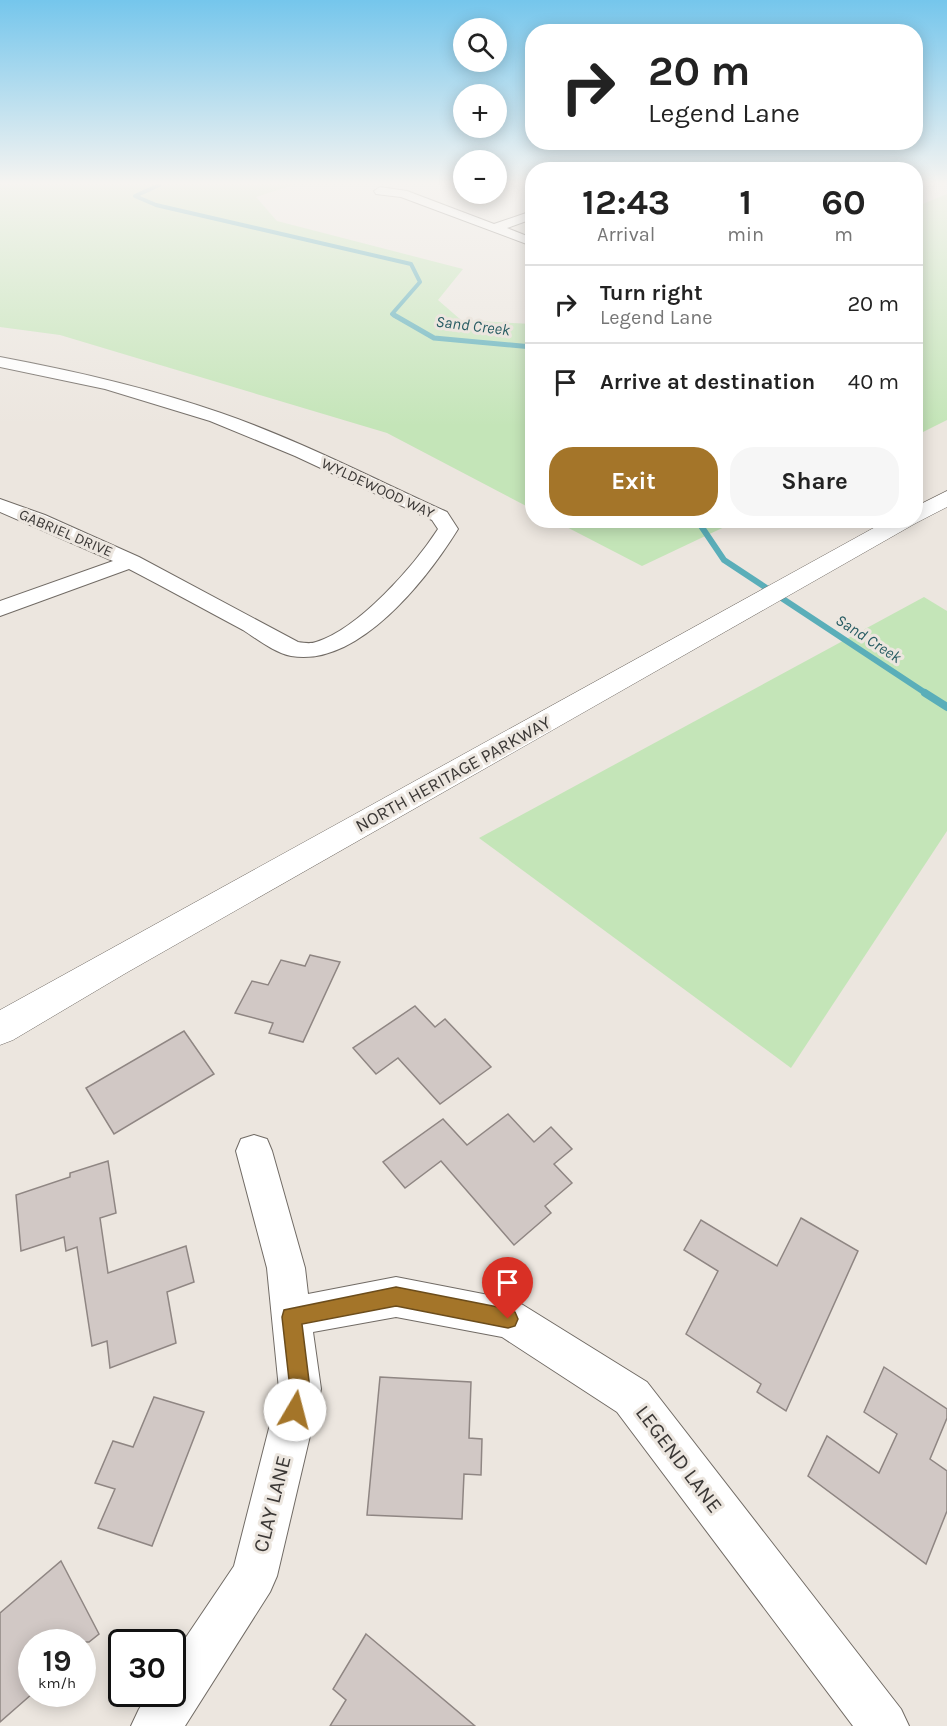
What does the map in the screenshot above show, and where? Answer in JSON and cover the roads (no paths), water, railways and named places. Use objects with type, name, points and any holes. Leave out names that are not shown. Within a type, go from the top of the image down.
[{"type":"main road","points":[[923,512],[947,498]]},
{"type":"main road","name":"NORTH HERITAGE PARKWAY","points":[[0,1029],[113,963],[892,528]]},
{"type":"street","name":"WYLDEWOOD WAY","points":[[0,362],[159,399],[217,418],[297,451],[441,516],[448,529],[437,548],[400,590],[358,628],[320,650],[293,649],[132,561]]},
{"type":"street","name":"GABRIEL DRIVE","points":[[0,505],[132,561]]},
{"type":"street","points":[[0,609],[132,561]]},
{"type":"street","name":"CLAY LANE","points":[[156,1726],[254,1576],[300,1389],[286,1268],[254,1152]]},
{"type":"street","name":"LEGEND LANE","points":[[291,1317],[396,1297],[508,1319],[632,1398],[884,1726]]},
{"type":"waterway","name":"Sand Creek","points":[[397,317],[392,314],[420,282],[412,266]]},
{"type":"waterway","name":"Sand Creek","points":[[394,315],[434,338],[525,346]]},
{"type":"waterway","name":"Sand Creek","points":[[702,528],[724,560],[927,694]]},
{"type":"waterway","name":"Sand Creek","points":[[925,693],[947,707]]}]
